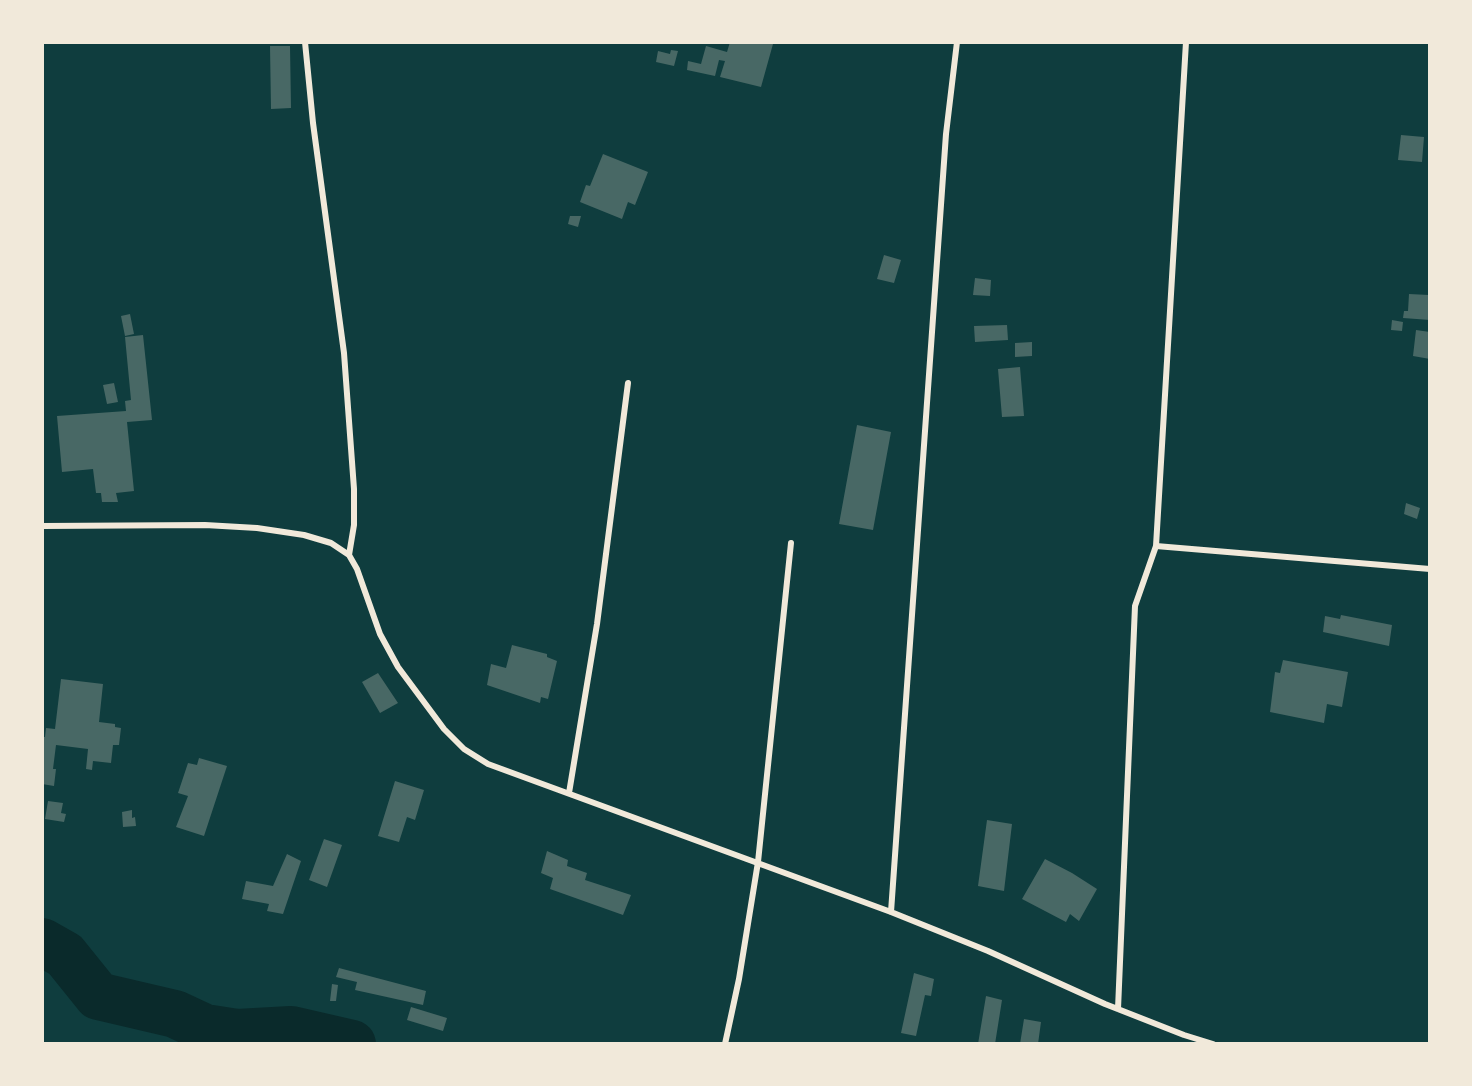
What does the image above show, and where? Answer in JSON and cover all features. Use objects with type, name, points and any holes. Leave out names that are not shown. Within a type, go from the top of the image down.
[{"type":"street","points":[[305,42],[313,123],[344,353],[354,489],[354,525],[349,555]]},
{"type":"street","points":[[891,912],[946,134],[957,42]]},
{"type":"street","points":[[1118,1009],[1135,606],[1156,546],[1186,42]]},
{"type":"street","points":[[569,794],[597,624],[628,382]]},
{"type":"street","points":[[42,526],[204,525],[257,528],[304,535],[331,543],[349,555],[357,569],[380,634],[398,668],[444,729],[464,749],[488,764],[891,912],[988,951],[1118,1009],[1213,1044]]},
{"type":"street","points":[[725,1044],[739,979],[758,862],[791,543]]},
{"type":"street","points":[[1156,546],[1430,569]]},
{"type":"building","points":[[730,42],[773,44],[761,87],[720,77],[725,61],[719,60],[715,76],[687,70],[688,61],[701,64],[706,46],[727,52]]},
{"type":"building","points":[[270,46],[290,46],[291,108],[271,109]]},
{"type":"building","points":[[671,50],[678,51],[674,66],[656,62],[658,51],[670,54]]},
{"type":"building","points":[[1401,135],[1424,137],[1422,162],[1398,160]]},
{"type":"building","points":[[603,154],[648,172],[635,205],[628,202],[622,219],[580,202],[586,185],[590,186]]},
{"type":"building","points":[[570,216],[581,216],[578,227],[568,224]]},
{"type":"building","points":[[884,255],[901,260],[894,283],[877,279]]},
{"type":"building","points":[[975,278],[991,280],[990,296],[973,295]]},
{"type":"building","points":[[1409,294],[1429,295],[1430,320],[1403,318],[1404,311],[1408,311]]},
{"type":"building","points":[[130,314],[134,334],[125,336],[121,316]]},
{"type":"building","points":[[1392,320],[1403,322],[1402,331],[1391,330]]},
{"type":"building","points":[[1007,325],[1008,340],[975,342],[974,326]]},
{"type":"building","points":[[1416,330],[1430,332],[1430,359],[1413,356]]},
{"type":"building","points":[[143,335],[152,420],[127,422],[134,491],[116,493],[118,502],[102,502],[101,493],[96,493],[93,469],[62,472],[57,416],[126,411],[125,401],[131,400],[125,337]]},
{"type":"building","points":[[1032,342],[1032,356],[1015,357],[1015,343]]},
{"type":"building","points":[[1020,367],[1024,416],[1002,417],[998,369]]},
{"type":"building","points":[[114,383],[118,402],[107,404],[103,385]]},
{"type":"building","points":[[857,425],[891,432],[873,530],[839,524]]},
{"type":"building","points":[[1406,503],[1420,508],[1417,519],[1404,514]]},
{"type":"building","points":[[1341,615],[1392,625],[1389,646],[1323,632],[1325,616],[1340,619]]},
{"type":"building","points":[[512,645],[547,654],[547,657],[557,661],[548,699],[541,697],[540,703],[487,685],[491,664],[506,668]]},
{"type":"building","points":[[1283,660],[1348,672],[1342,707],[1327,704],[1324,723],[1270,712],[1275,672],[1280,673]]},
{"type":"building","points":[[378,673],[398,703],[380,713],[362,682]]},
{"type":"building","points":[[61,679],[103,684],[99,722],[115,724],[115,727],[121,728],[119,745],[113,745],[111,763],[93,761],[92,770],[86,769],[88,749],[56,745],[53,769],[56,769],[54,786],[42,784],[42,737],[45,737],[46,728],[55,729]]},
{"type":"building","points":[[199,758],[227,766],[204,836],[176,827],[188,796],[178,793],[188,763],[197,765]]},
{"type":"building","points":[[395,781],[424,790],[415,820],[407,817],[399,842],[378,836]]},
{"type":"building","points":[[48,801],[63,803],[61,813],[66,814],[64,822],[45,819]]},
{"type":"building","points":[[132,810],[132,818],[135,817],[136,826],[123,827],[122,812]]},
{"type":"building","points":[[987,820],[1012,824],[1004,891],[978,886]]},
{"type":"building","points":[[324,839],[342,845],[327,887],[309,880]]},
{"type":"building","points":[[547,851],[568,860],[567,866],[587,873],[585,880],[631,895],[623,915],[550,889],[553,878],[541,873]]},
{"type":"building","points":[[287,854],[301,861],[283,914],[267,911],[269,904],[242,899],[246,881],[273,886]]},
{"type":"building","points":[[1045,859],[1097,889],[1079,921],[1070,914],[1066,922],[1022,899]]},
{"type":"building","points":[[339,968],[426,991],[423,1005],[355,990],[357,982],[336,977]]},
{"type":"building","points":[[914,973],[934,979],[931,996],[925,995],[916,1036],[901,1033]]},
{"type":"building","points":[[332,984],[338,985],[336,1001],[330,1001]]},
{"type":"building","points":[[986,996],[1002,1000],[995,1044],[978,1044]]},
{"type":"building","points":[[411,1007],[447,1018],[443,1031],[407,1020]]},
{"type":"building","points":[[1024,1019],[1041,1022],[1038,1044],[1020,1044]]},
{"type":"waterway","points":[[42,942],[65,955],[98,996],[175,1014],[205,1028],[237,1033],[291,1030],[352,1044]]}]
